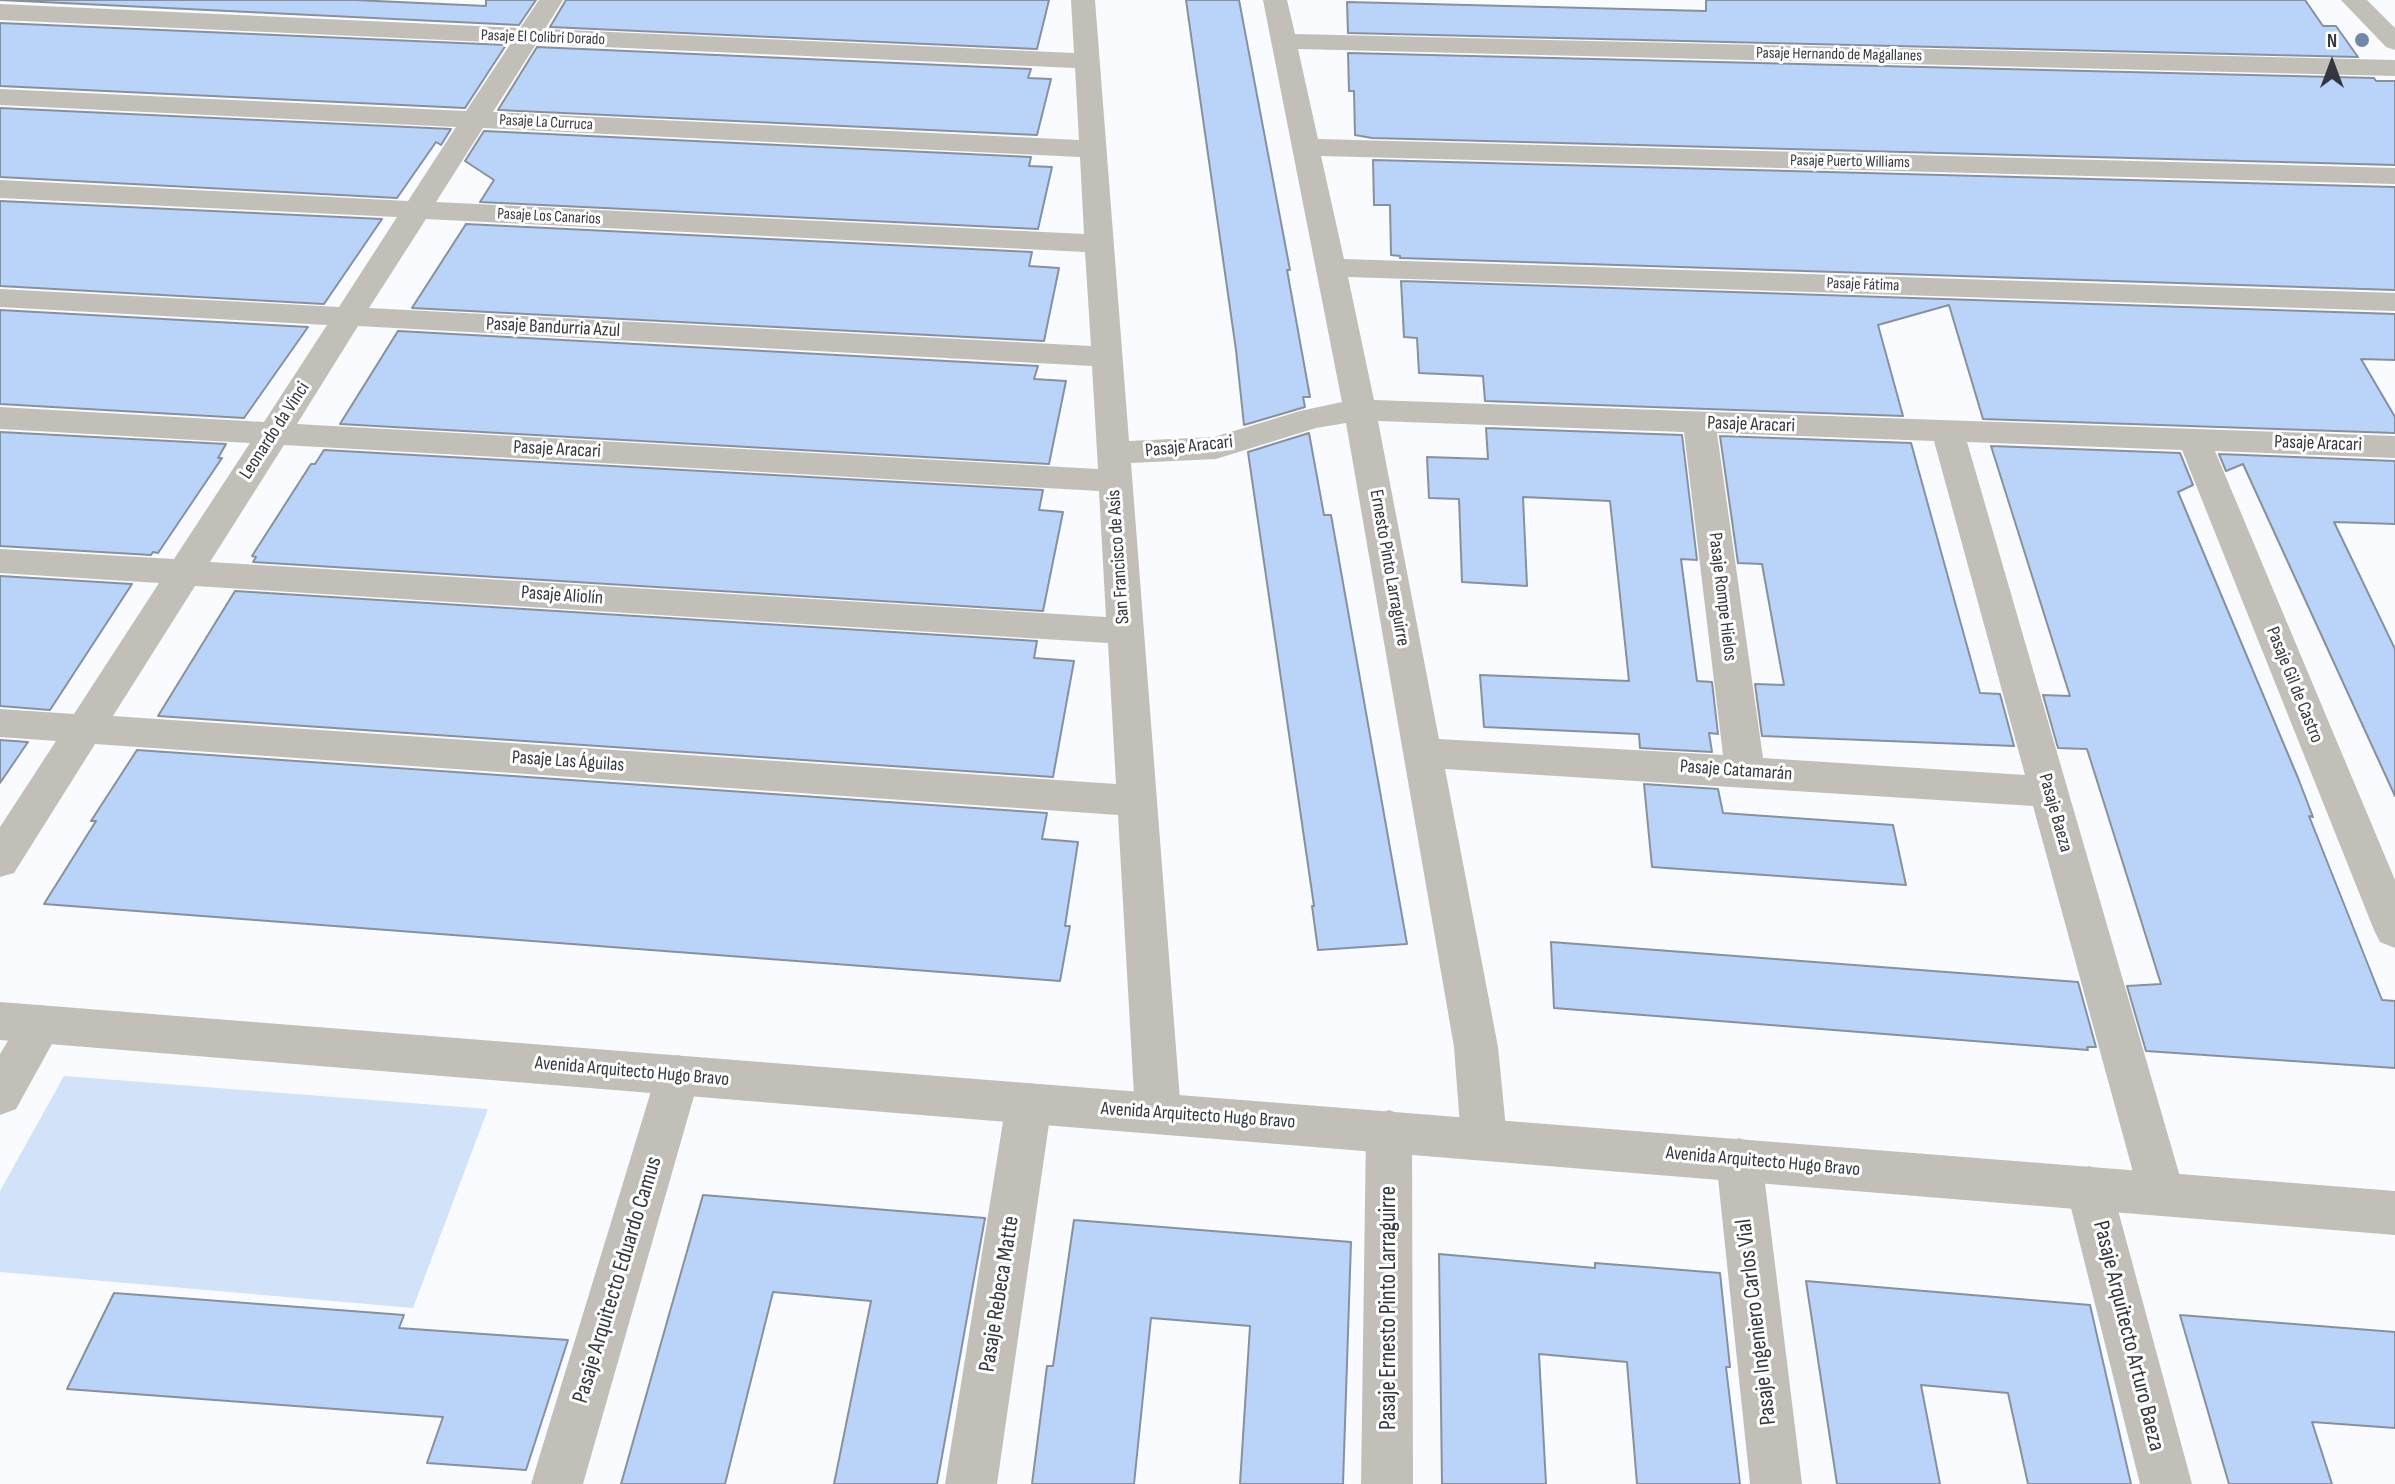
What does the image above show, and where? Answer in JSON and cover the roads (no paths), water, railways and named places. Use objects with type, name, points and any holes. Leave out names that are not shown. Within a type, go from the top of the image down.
[{"type":"street","name":"Leonardo da Vinci","points":[[0,861],[551,0]]},
{"type":"street","name":"San Francisco de Asís","points":[[1083,0],[1157,1113]]},
{"type":"street","name":"Ernesto Pinto Larraguirre","points":[[1275,0],[1360,410],[1476,1047],[1484,1139]]},
{"type":"street","points":[[2353,0],[2395,42]]},
{"type":"street","name":"Pasaje El Colibrí Dorado","points":[[0,12],[1087,61]]},
{"type":"street","name":"Pasaje Hernando de Magallanes","points":[[1284,41],[2395,68]]},
{"type":"street","name":"Pasaje La Curruca","points":[[0,97],[1093,149]]},
{"type":"street","name":"Pasaje Puerto Williams","points":[[1306,147],[2395,176]]},
{"type":"street","name":"Pasaje Los Canarios","points":[[0,189],[1099,244]]},
{"type":"street","name":"Pasaje Fátima","points":[[1331,268],[2395,302]]},
{"type":"street","name":"Pasaje Bandurria Azul","points":[[0,298],[1106,357]]},
{"type":"street","name":"Pasaje Aracari","points":[[0,418],[273,434],[1113,467],[1216,448],[1312,418],[1360,410],[2395,447]]},
{"type":"street","name":"Pasaje Rompe Hielos","points":[[1699,423],[1745,772]]},
{"type":"street","name":"Pasaje Baeza","points":[[1948,432],[2162,1194]]},
{"type":"street","name":"Pasaje Gil de Castro","points":[[2194,440],[2395,930]]},
{"type":"street","name":"Pasaje Aliolín","points":[[0,561],[1124,631]]},
{"type":"street","name":"Pasaje Las Águilas","points":[[0,723],[1137,801]]},
{"type":"street","name":"Pasaje Catamarán","points":[[1422,754],[1523,757],[2049,792]]},
{"type":"street","points":[[0,1095],[20,1023]]},
{"type":"street","name":"Avenida Arquitecto Hugo Bravo","points":[[20,1023],[2395,1213]]},
{"type":"street","name":"Pasaje Arquitecto Eduardo Camus","points":[[557,1484],[678,1075]]},
{"type":"street","name":"Pasaje Rebeca Matte","points":[[971,1484],[1029,1103]]},
{"type":"street","name":"Pasaje Ernesto Pinto Larraguirre","points":[[1387,1484],[1389,1131]]},
{"type":"street","name":"Pasaje Ingeniero Carlos Vial","points":[[1739,1159],[1776,1484]]},
{"type":"street","name":"Pasaje Arquitecto Arturo Baeza","points":[[2090,1188],[2166,1484]]}]
